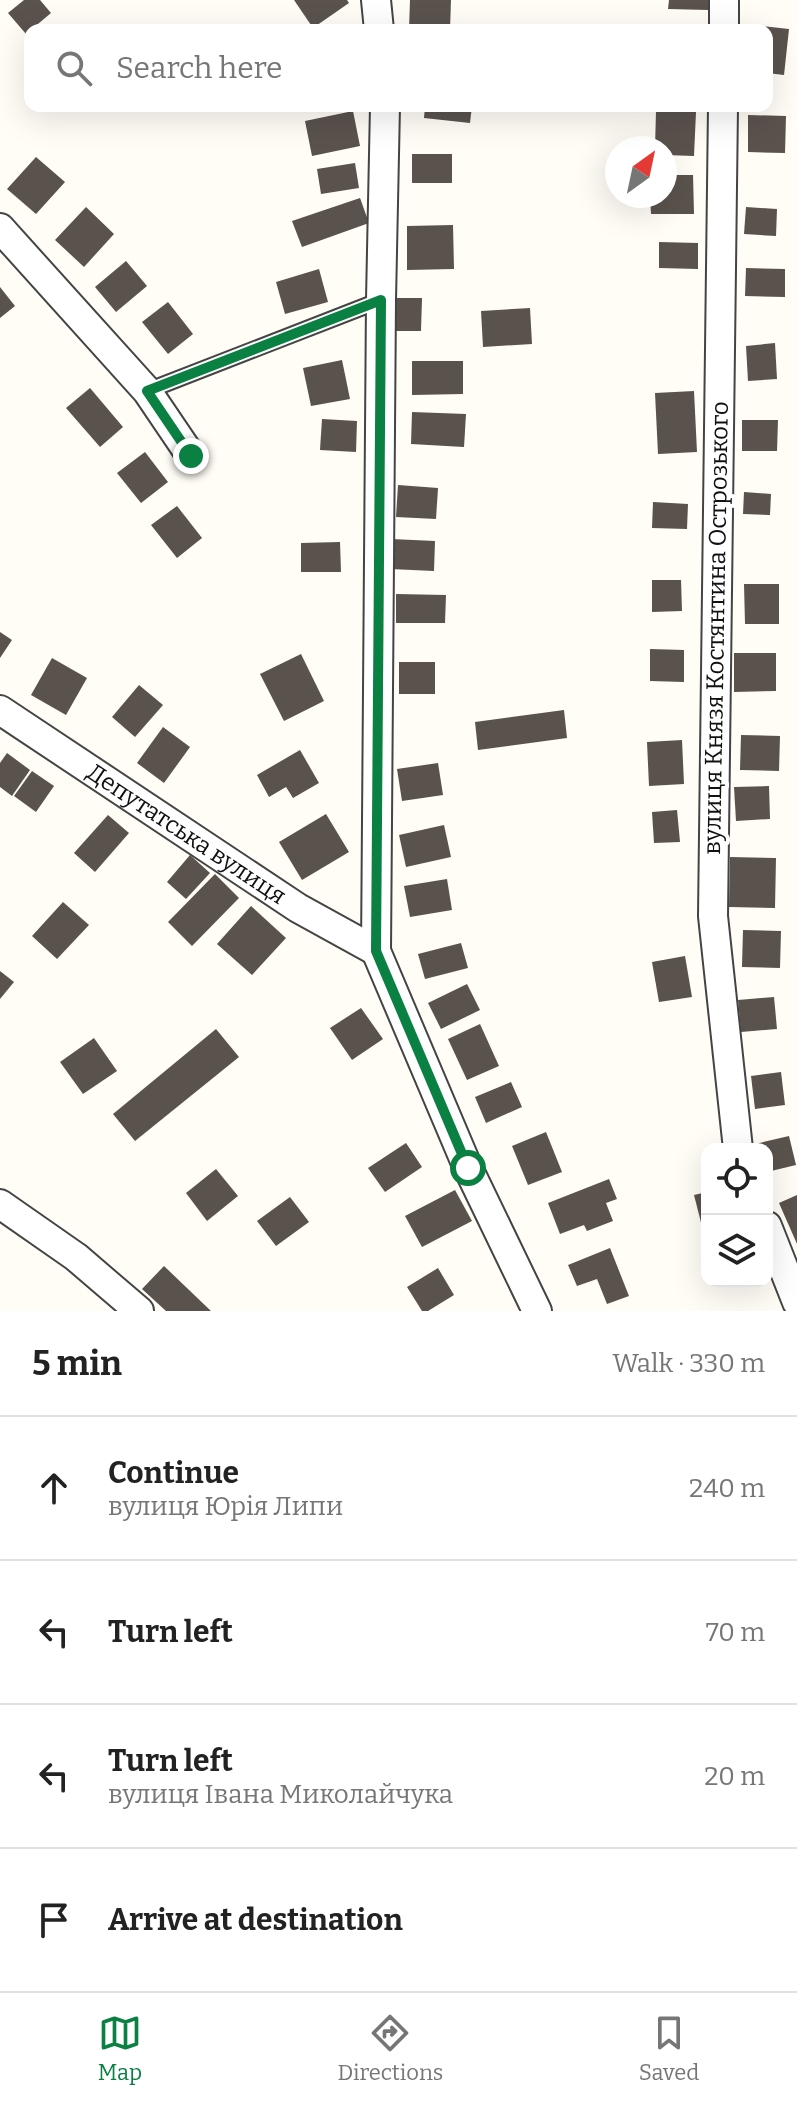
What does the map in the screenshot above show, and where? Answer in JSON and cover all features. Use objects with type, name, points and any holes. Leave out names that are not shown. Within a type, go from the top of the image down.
[{"type":"street","points":[[376,0],[378,24]]},
{"type":"street","points":[[724,0],[724,24]]},
{"type":"street","points":[[385,112],[376,951],[468,1168],[537,1311]]},
{"type":"street","name":"вулиця Князя Костянтина Острозького","points":[[723,112],[713,916],[737,1143]]},
{"type":"street","points":[[0,228],[147,391],[191,456]]},
{"type":"street","name":"Депутатська вулиця","points":[[0,710],[298,908],[376,951]]},
{"type":"street","points":[[0,1204],[76,1257],[139,1311]]},
{"type":"street","points":[[773,1241],[797,1302]]},
{"type":"lane","points":[[147,391],[381,300]]},
{"type":"building","points":[[24,0],[40,0],[51,13],[38,24],[24,24],[24,32],[8,13]]},
{"type":"building","points":[[294,0],[347,0],[349,3],[319,24],[310,24]]},
{"type":"building","points":[[410,0],[451,0],[450,24],[409,24]]},
{"type":"building","points":[[669,0],[708,0],[708,10],[668,9]]},
{"type":"building","points":[[773,27],[789,29],[784,75],[773,74]]},
{"type":"building","points":[[353,112],[360,146],[312,156],[305,121]]},
{"type":"building","points":[[424,112],[471,112],[470,123],[424,118]]},
{"type":"building","points":[[656,112],[696,112],[694,156],[677,155],[677,136],[655,136]]},
{"type":"building","points":[[748,115],[786,116],[785,153],[748,152]]},
{"type":"building","points":[[412,154],[452,154],[452,183],[412,183]]},
{"type":"building","points":[[36,157],[65,182],[36,214],[7,189]]},
{"type":"building","points":[[355,163],[359,188],[321,194],[317,169]]},
{"type":"building","points":[[677,175],[693,175],[694,214],[651,214],[651,208],[677,208]]},
{"type":"building","points":[[360,198],[369,223],[302,247],[292,221]]},
{"type":"building","points":[[86,207],[114,234],[84,267],[55,240]]},
{"type":"building","points":[[746,207],[777,209],[776,236],[744,234]]},
{"type":"building","points":[[453,225],[454,269],[407,270],[407,226]]},
{"type":"building","points":[[659,242],[698,243],[698,269],[659,268]]},
{"type":"building","points":[[126,261],[147,286],[116,312],[95,287]]},
{"type":"building","points":[[746,268],[785,269],[785,297],[745,296]]},
{"type":"building","points":[[319,269],[328,302],[285,314],[276,282]]},
{"type":"building","points":[[0,287],[15,306],[0,318]]},
{"type":"building","points":[[396,298],[422,298],[421,331],[395,331]]},
{"type":"building","points":[[168,302],[193,334],[168,354],[142,322]]},
{"type":"building","points":[[530,308],[532,344],[483,347],[481,311]]},
{"type":"building","points":[[775,343],[777,379],[748,381],[746,346]]},
{"type":"building","points":[[342,360],[350,399],[311,406],[303,368]]},
{"type":"building","points":[[412,361],[463,361],[463,394],[412,395]]},
{"type":"building","points":[[90,388],[123,427],[100,447],[66,408]]},
{"type":"building","points":[[694,391],[697,452],[658,454],[655,393]]},
{"type":"building","points":[[412,412],[466,414],[464,447],[411,444]]},
{"type":"building","points":[[322,419],[357,421],[356,452],[320,450]]},
{"type":"building","points":[[742,420],[778,420],[777,451],[742,451]]},
{"type":"building","points":[[145,452],[168,482],[141,503],[117,473]]},
{"type":"building","points":[[398,485],[438,488],[436,519],[396,517]]},
{"type":"building","points":[[744,492],[771,494],[770,515],[743,514]]},
{"type":"building","points":[[653,502],[688,504],[687,529],[652,528]]},
{"type":"building","points":[[177,506],[202,538],[177,558],[151,525]]},
{"type":"building","points":[[391,539],[435,541],[434,571],[390,569]]},
{"type":"building","points":[[340,542],[341,572],[301,572],[301,543]]},
{"type":"building","points":[[652,580],[681,580],[682,611],[652,612]]},
{"type":"building","points":[[744,584],[779,584],[779,624],[745,624]]},
{"type":"building","points":[[396,594],[446,595],[445,623],[396,623]]},
{"type":"building","points":[[0,632],[12,640],[0,658]]},
{"type":"building","points":[[650,649],[684,650],[684,682],[650,681]]},
{"type":"building","points":[[734,653],[776,653],[776,691],[734,692]]},
{"type":"building","points":[[301,654],[324,701],[284,721],[260,674]]},
{"type":"building","points":[[52,658],[87,678],[66,715],[31,695]]},
{"type":"building","points":[[399,662],[435,662],[435,694],[399,694]]},
{"type":"building","points":[[139,685],[163,705],[135,737],[112,717]]},
{"type":"building","points":[[564,710],[567,738],[478,750],[475,722]]},
{"type":"building","points":[[163,727],[190,747],[164,783],[137,763]]},
{"type":"building","points":[[741,735],[780,736],[779,771],[740,770]]},
{"type":"building","points":[[682,740],[684,784],[649,786],[647,742]]},
{"type":"building","points":[[300,750],[319,783],[293,798],[286,787],[269,797],[257,775]]},
{"type":"building","points":[[7,753],[30,770],[12,796],[0,787],[0,763]]},
{"type":"building","points":[[438,763],[443,795],[402,801],[397,769]]},
{"type":"building","points":[[32,771],[54,786],[36,812],[14,796]]},
{"type":"building","points":[[769,786],[770,819],[736,821],[734,787]]},
{"type":"building","points":[[677,810],[680,842],[654,843],[652,812]]},
{"type":"building","points":[[326,814],[349,852],[302,880],[279,842]]},
{"type":"building","points":[[108,815],[129,833],[95,872],[74,853]]},
{"type":"building","points":[[444,825],[451,857],[406,867],[399,835]]},
{"type":"building","points":[[190,855],[210,873],[186,899],[167,882]]},
{"type":"building","points":[[730,857],[776,858],[775,908],[729,907]]},
{"type":"building","points":[[215,874],[239,898],[192,946],[168,922]]},
{"type":"building","points":[[447,879],[452,910],[410,917],[404,886]]},
{"type":"building","points":[[63,902],[89,925],[57,959],[32,936]]},
{"type":"building","points":[[251,906],[286,938],[252,975],[217,944]]},
{"type":"building","points":[[743,930],[781,931],[780,968],[742,967]]},
{"type":"building","points":[[461,943],[468,968],[425,979],[418,954]]},
{"type":"building","points":[[685,956],[692,997],[659,1002],[652,962]]},
{"type":"building","points":[[0,971],[14,982],[0,999]]},
{"type":"building","points":[[467,984],[480,1010],[441,1029],[428,1003]]},
{"type":"building","points":[[774,997],[777,1029],[741,1032],[738,1000]]},
{"type":"building","points":[[361,1008],[383,1039],[352,1060],[330,1028]]},
{"type":"building","points":[[480,1024],[499,1066],[467,1080],[448,1039]]},
{"type":"building","points":[[216,1029],[239,1057],[135,1141],[113,1114]]},
{"type":"building","points":[[94,1038],[117,1071],[83,1094],[60,1062]]},
{"type":"building","points":[[781,1072],[785,1105],[755,1109],[751,1076]]},
{"type":"building","points":[[511,1082],[522,1107],[486,1123],[475,1097]]},
{"type":"building","points":[[546,1132],[562,1172],[528,1185],[512,1146]]},
{"type":"building","points":[[789,1136],[796,1165],[773,1171],[773,1143],[759,1143]]},
{"type":"building","points":[[406,1143],[422,1167],[385,1192],[368,1168]]},
{"type":"building","points":[[216,1169],[238,1196],[207,1221],[186,1193]]},
{"type":"building","points":[[609,1179],[617,1199],[606,1203],[613,1221],[587,1231],[584,1225],[560,1234],[548,1203]]},
{"type":"building","points":[[455,1190],[472,1221],[422,1247],[405,1216]]},
{"type":"building","points":[[701,1193],[701,1222],[694,1195]]},
{"type":"building","points":[[797,1195],[797,1244],[779,1203]]},
{"type":"building","points":[[290,1197],[309,1222],[276,1246],[257,1221]]},
{"type":"building","points":[[610,1248],[629,1296],[607,1304],[597,1279],[577,1286],[568,1265]]},
{"type":"building","points":[[164,1266],[211,1311],[166,1311],[142,1289]]},
{"type":"building","points":[[438,1268],[454,1295],[428,1311],[422,1311],[407,1287]]},
{"type":"route","points":[[191,456],[147,391],[381,300],[376,951],[468,1168]]}]
